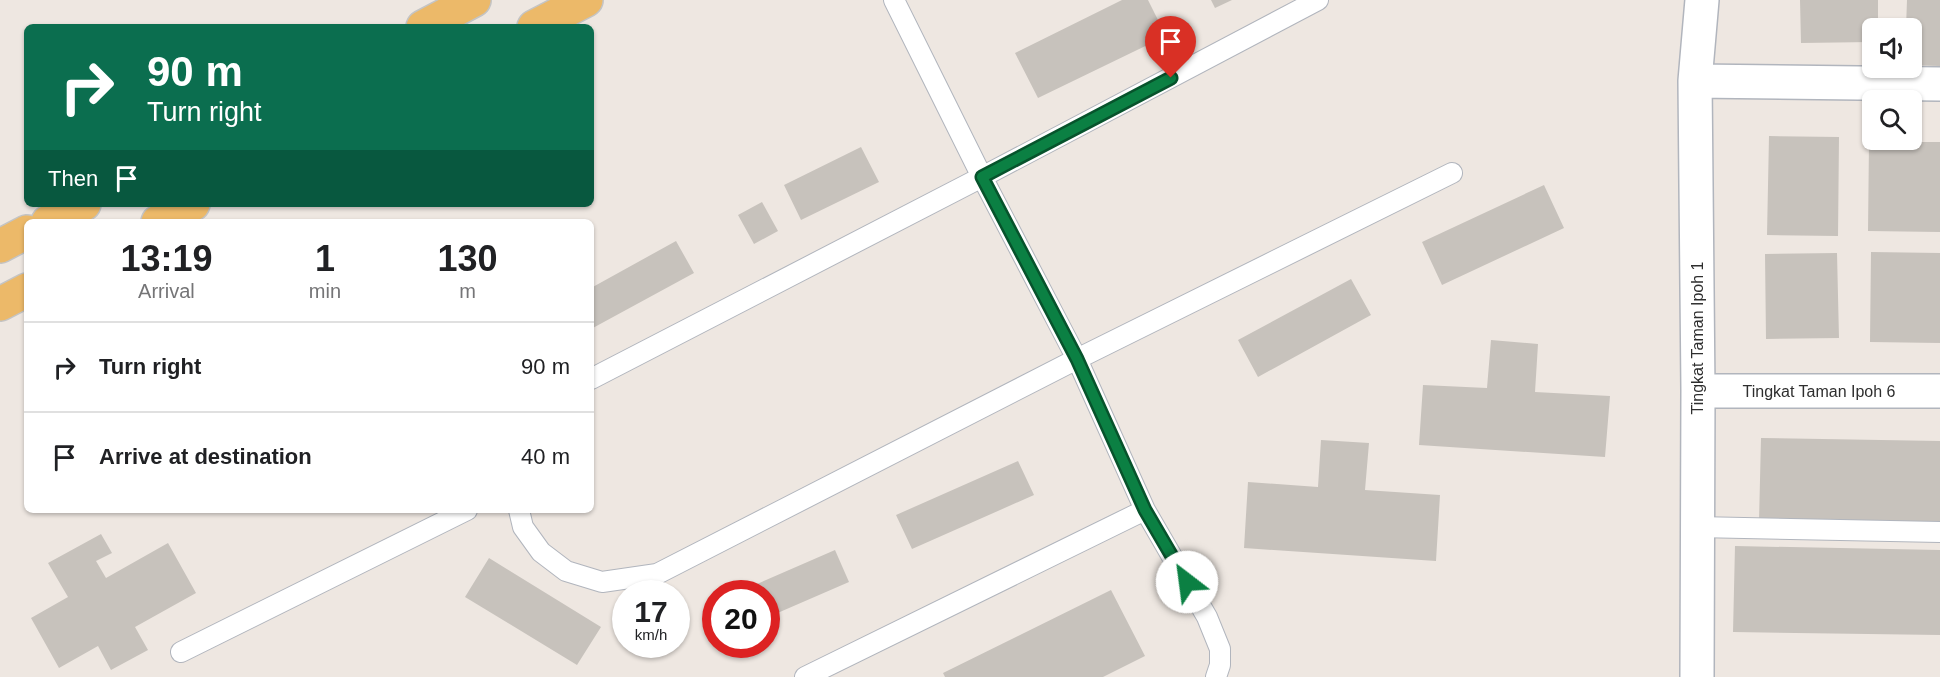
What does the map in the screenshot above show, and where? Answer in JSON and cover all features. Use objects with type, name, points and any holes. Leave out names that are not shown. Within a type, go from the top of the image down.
[{"type":"main road","points":[[429,24],[474,0]]},
{"type":"main road","points":[[540,24],[586,0]]},
{"type":"main road","points":[[54,219],[78,207]]},
{"type":"main road","points":[[164,219],[187,207]]},
{"type":"main road","points":[[0,246],[24,234]]},
{"type":"main road","points":[[0,304],[24,292]]},
{"type":"street","name":"Tingkat Taman Ipoh 1","points":[[1697,677],[1698,391],[1695,81],[1702,0]]},
{"type":"street","points":[[1695,81],[1940,84]]},
{"type":"street","name":"Tingkat Taman Ipoh 6","points":[[1698,391],[1940,391]]},
{"type":"lane","points":[[894,0],[982,177],[1077,359],[1145,510],[1207,617],[1220,650],[1220,665],[1216,677]]},
{"type":"lane","points":[[594,377],[1318,0]]},
{"type":"lane","points":[[520,513],[524,527],[541,552],[566,571],[602,582],[657,574],[1077,359],[1452,173]]},
{"type":"lane","points":[[805,677],[1145,510]]},
{"type":"lane","points":[[181,652],[461,513]]},
{"type":"lane","points":[[1696,527],[1940,532]]},
{"type":"building","points":[[1122,0],[1148,0],[1166,36],[1038,98],[1015,53]]},
{"type":"building","points":[[1211,0],[1232,0],[1215,8]]},
{"type":"building","points":[[1800,0],[1878,0],[1878,18],[1862,18],[1862,42],[1801,43]]},
{"type":"building","points":[[1907,0],[1940,0],[1940,66],[1922,65],[1922,18],[1906,18]]},
{"type":"building","points":[[1769,136],[1839,137],[1838,236],[1767,235]]},
{"type":"building","points":[[1922,142],[1940,142],[1940,232],[1868,231],[1869,150],[1922,150]]},
{"type":"building","points":[[861,147],[879,182],[801,220],[784,185]]},
{"type":"building","points":[[1544,185],[1564,228],[1442,285],[1422,242]]},
{"type":"building","points":[[762,202],[778,231],[754,244],[738,215]]},
{"type":"building","points":[[676,241],[694,273],[594,327],[594,286]]},
{"type":"building","points":[[1871,252],[1940,253],[1940,343],[1870,342]]},
{"type":"building","points":[[1837,253],[1839,338],[1766,339],[1765,254]]},
{"type":"building","points":[[1351,279],[1371,315],[1258,377],[1238,340]]},
{"type":"building","points":[[1491,340],[1538,344],[1535,392],[1610,396],[1605,457],[1419,445],[1423,385],[1487,388]]},
{"type":"building","points":[[1761,438],[1940,441],[1940,525],[1759,522]]},
{"type":"building","points":[[1321,440],[1369,443],[1365,490],[1440,495],[1436,561],[1244,548],[1248,482],[1318,487]]},
{"type":"building","points":[[1018,461],[1034,495],[912,549],[896,515]]},
{"type":"building","points":[[101,534],[112,553],[96,561],[106,578],[168,543],[196,593],[135,627],[148,650],[111,670],[98,646],[59,668],[31,618],[68,597],[48,563]]},
{"type":"building","points":[[1735,546],[1940,550],[1940,635],[1733,632]]},
{"type":"building","points":[[835,550],[849,582],[780,612],[780,580],[766,580]]},
{"type":"building","points":[[489,558],[601,627],[577,665],[465,597]]},
{"type":"building","points":[[1111,590],[1145,656],[1103,677],[945,677],[943,673]]},
{"type":"route","points":[[1171,78],[982,177],[1077,359],[1145,510],[1187,582]]}]
